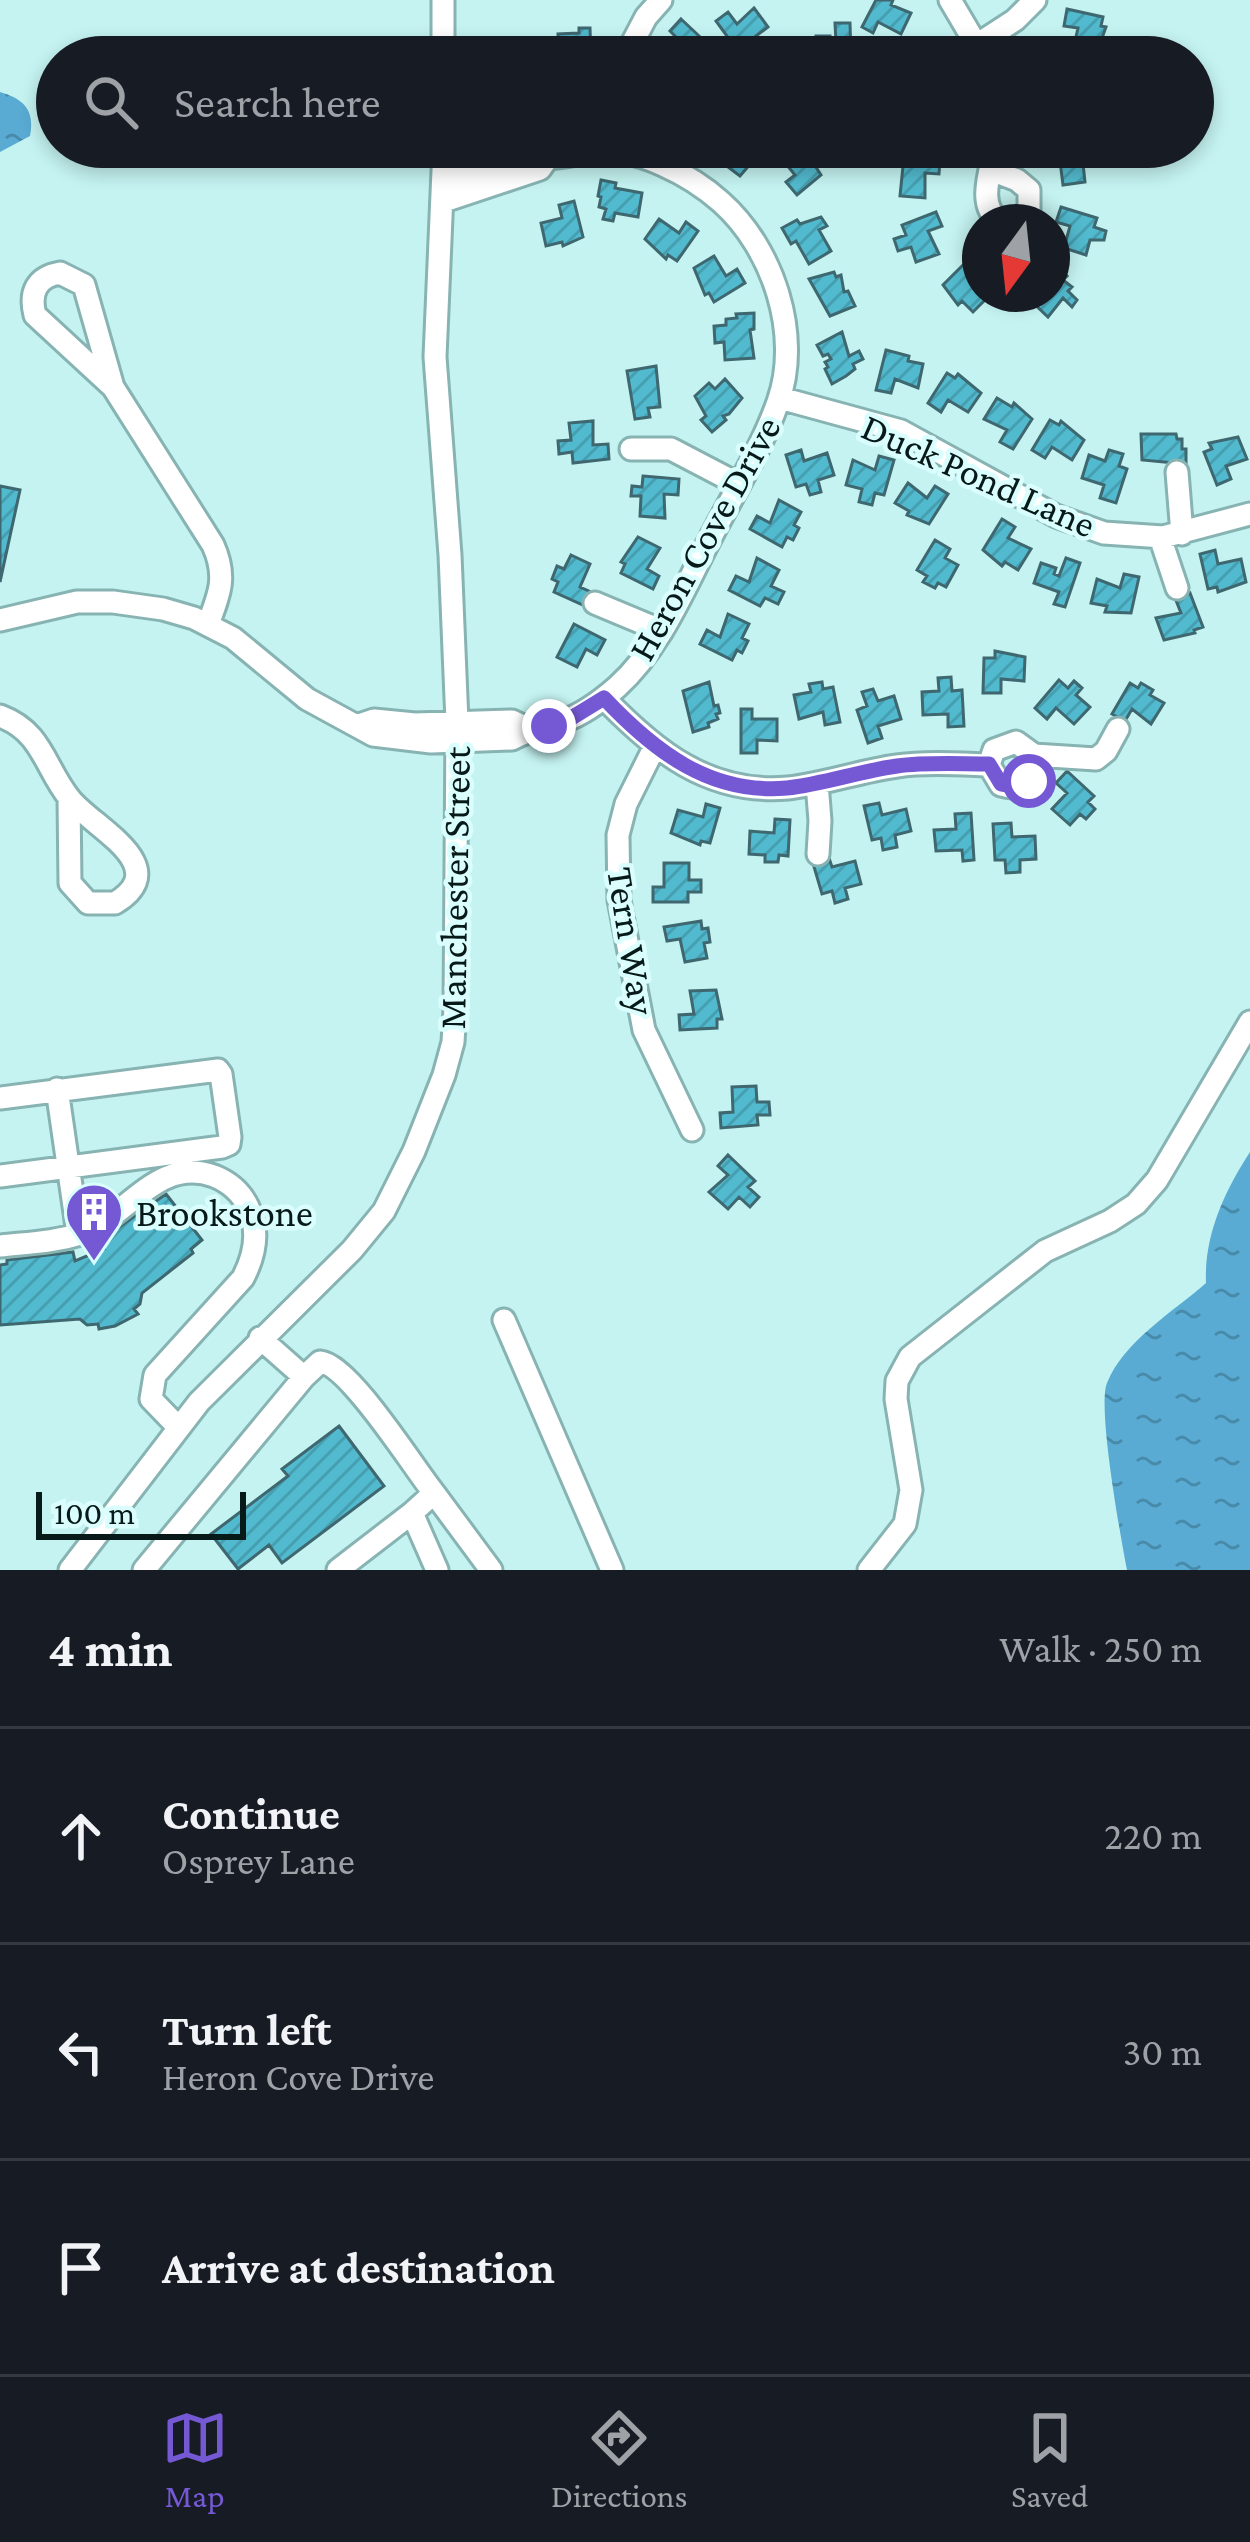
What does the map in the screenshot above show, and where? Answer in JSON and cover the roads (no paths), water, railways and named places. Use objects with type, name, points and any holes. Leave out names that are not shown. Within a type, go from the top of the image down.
[{"type":"street","points":[[442,0],[443,36]]},
{"type":"street","points":[[636,36],[661,0]]},
{"type":"street","points":[[950,0],[972,36]]},
{"type":"street","points":[[997,36],[1035,0]]},
{"type":"street","name":"Manchester Street","points":[[70,1570],[178,1427],[260,1338],[352,1250],[384,1211],[408,1167],[444,1075],[454,1009],[457,732],[435,357],[444,168]]},
{"type":"street","name":"Heron Cove Drive","points":[[444,191],[494,168]]},
{"type":"street","name":"Heron Cove Drive","points":[[0,620],[59,604],[95,601],[163,609],[208,624],[257,655],[318,707],[388,739],[512,721],[529,729],[568,720],[604,698],[636,668],[662,631],[780,398],[783,319],[769,271],[745,228],[723,203],[667,168]]},
{"type":"street","points":[[987,204],[992,170],[1029,190],[1029,204]]},
{"type":"street","points":[[113,387],[34,314],[33,292],[43,278],[61,273],[84,285],[113,387],[219,560],[223,581],[208,624]]},
{"type":"street","name":"Duck Pond Lane","points":[[780,398],[901,431],[1073,524],[1119,536],[1171,535],[1247,522]]},
{"type":"street","points":[[631,449],[671,449],[738,484]]},
{"type":"street","points":[[1177,589],[1171,535],[1178,472]]},
{"type":"street","points":[[595,603],[662,631]]},
{"type":"street","points":[[604,698],[654,748],[691,770],[738,785],[771,788],[817,783],[901,765],[989,764]]},
{"type":"street","points":[[0,716],[34,736],[69,799],[128,850],[135,863],[134,884],[115,904],[88,903],[70,884],[69,799]]},
{"type":"street","points":[[1034,755],[1033,775],[1016,787],[995,779],[989,764],[994,750],[1008,742],[1023,744],[1034,755],[1096,759],[1118,729]]},
{"type":"street","name":"Tern Way","points":[[654,748],[626,804],[616,868],[644,1030],[692,1130]]},
{"type":"street","points":[[817,783],[818,854]]},
{"type":"street","points":[[868,1570],[905,1524],[911,1490],[896,1399],[897,1381],[910,1357],[1045,1251],[1136,1204],[1156,1180],[1250,1022]]},
{"type":"street","points":[[0,1098],[209,1070],[221,1074],[229,1144],[0,1176]]},
{"type":"street","points":[[57,1089],[78,1234]]},
{"type":"street","points":[[0,1246],[78,1234],[100,1224],[157,1182],[185,1172],[218,1177],[230,1184],[247,1203],[256,1232],[251,1263],[243,1278],[155,1376],[151,1399],[178,1427]]},
{"type":"street","points":[[504,1320],[613,1570]]},
{"type":"street","points":[[260,1338],[304,1377]]},
{"type":"street","points":[[144,1570],[320,1362],[339,1369],[491,1570]]},
{"type":"street","points":[[338,1570],[434,1493]]},
{"type":"street","points":[[412,1514],[437,1570]]},
{"type":"water","points":[[0,92],[26,107],[31,127],[30,136],[0,152]]},
{"type":"water","points":[[1250,1152],[1250,1570],[1127,1570],[1107,1445],[1107,1383],[1137,1341],[1206,1283],[1208,1248],[1218,1215]]},
{"type":"place","name":"Brookstone","points":[[94,1263]]}]
